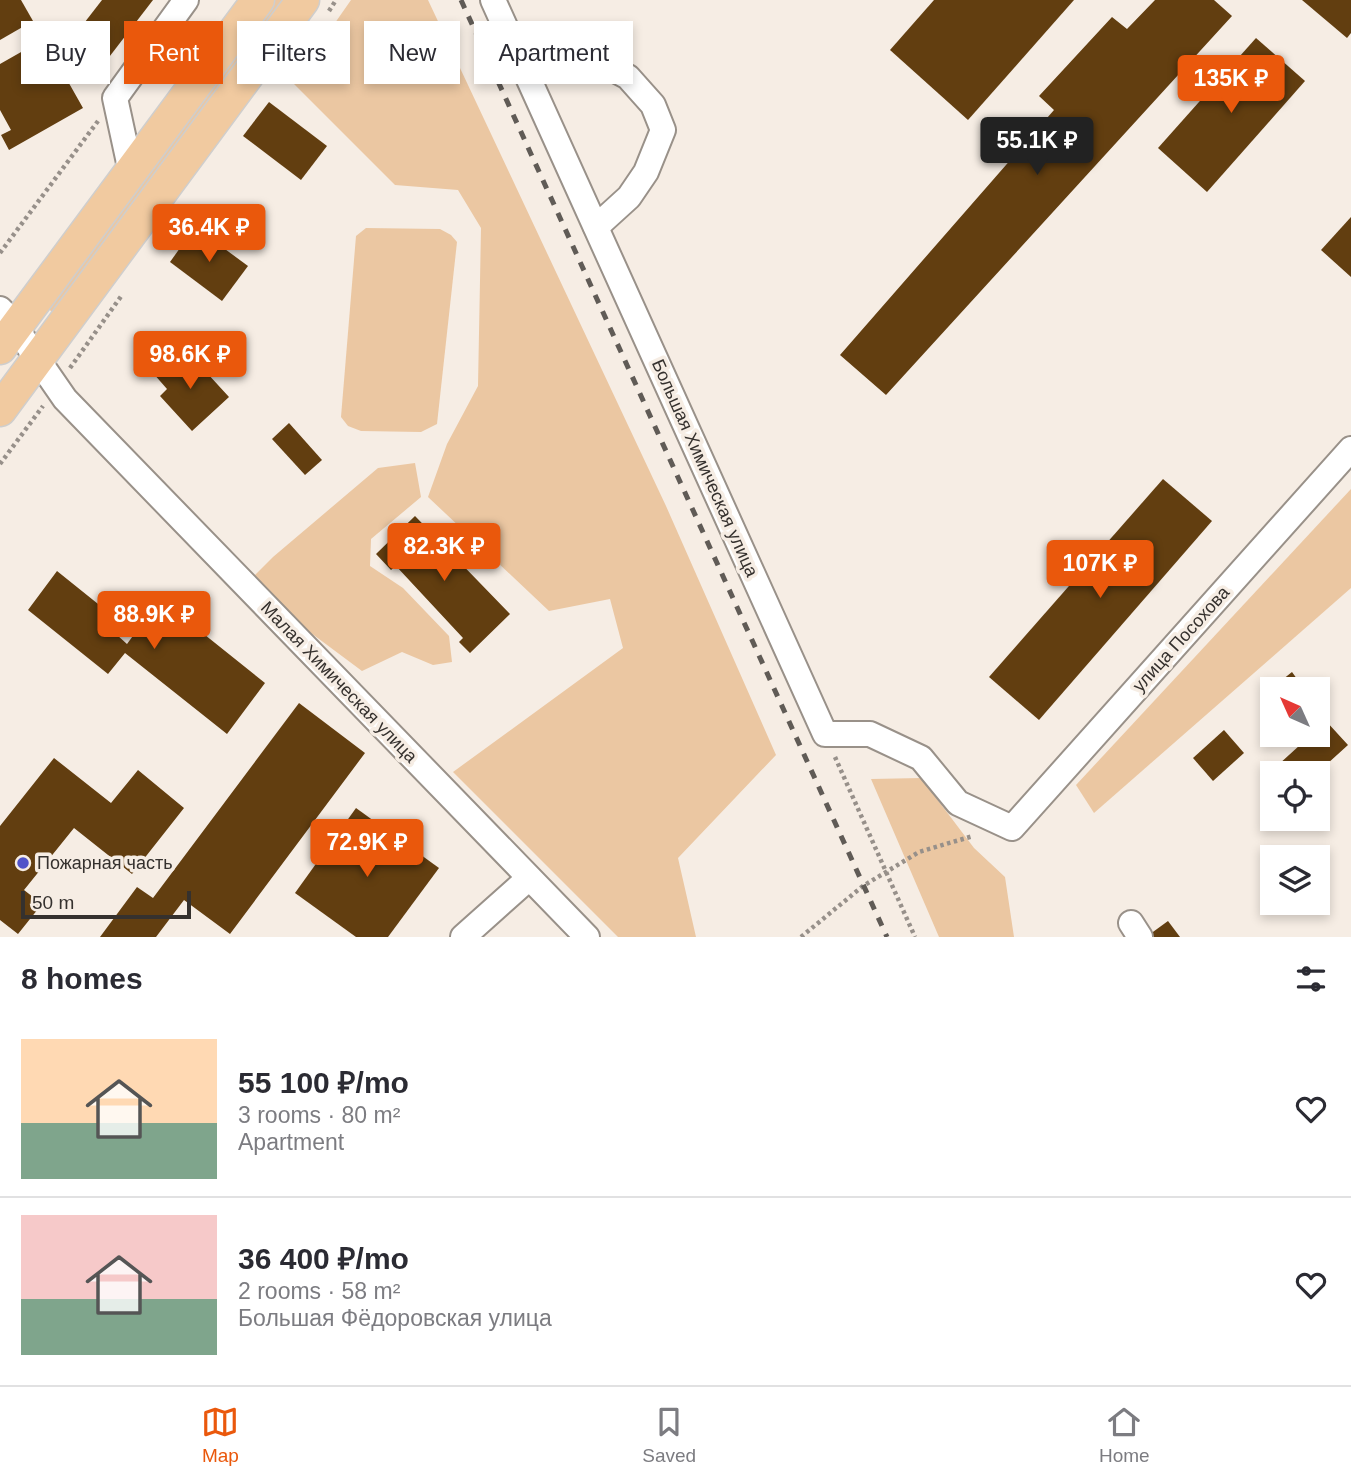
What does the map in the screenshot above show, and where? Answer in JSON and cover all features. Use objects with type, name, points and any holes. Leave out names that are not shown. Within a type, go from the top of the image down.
[{"type":"main road","points":[[5,328],[131,172],[258,0]]},
{"type":"main road","points":[[0,410],[303,0]]},
{"type":"street","points":[[131,172],[115,98],[186,0]]},
{"type":"street","name":"Большая Химическая улица","points":[[493,0],[502,21]]},
{"type":"street","points":[[596,227],[629,197],[646,172],[663,130],[653,105],[633,83]]},
{"type":"street","name":"Большая Химическая улица","points":[[531,84],[825,734]]},
{"type":"street","name":"Малая Химическая улица","points":[[5,328],[37,360],[65,399],[587,937]]},
{"type":"street","name":"улица Посохова","points":[[1012,828],[1351,449]]},
{"type":"street","points":[[825,734],[870,734],[921,758],[958,803],[1012,828]]},
{"type":"street","points":[[463,937],[529,878]]},
{"type":"path","points":[[0,253],[115,98]]},
{"type":"path","points":[[825,734],[915,937]]},
{"type":"path","points":[[801,937],[863,886],[919,852],[985,832],[1012,828]]},
{"type":"shaded area","points":[[275,0],[287,0],[271,21],[259,21]]},
{"type":"shaded area","points":[[351,0],[428,0],[438,21],[364,21],[364,84],[460,84],[460,68],[666,506],[776,755],[678,858],[696,937],[618,937],[453,772],[623,648],[610,599],[549,611],[428,497],[447,444],[478,386],[481,228],[458,190],[395,185],[294,84],[350,84],[350,21],[336,21]]},
{"type":"shaded area","points":[[237,51],[237,68],[55,314],[47,308],[213,84],[223,84],[223,70]]},
{"type":"shaded area","points":[[366,228],[440,229],[457,242],[437,424],[421,432],[361,431],[348,426],[341,417],[356,236]]},
{"type":"shaded area","points":[[415,463],[421,497],[371,539],[370,566],[403,588],[449,636],[452,662],[433,665],[402,652],[362,671],[264,598],[254,576],[378,468]]},
{"type":"shaded area","points":[[1351,489],[1351,588],[1094,813],[1076,785]]},
{"type":"shaded area","points":[[921,778],[974,848],[1005,877],[1014,937],[939,937],[871,779]]},
{"type":"building","points":[[0,0],[21,0],[33,21],[21,21],[21,28],[0,40]]},
{"type":"building","points":[[102,0],[153,0],[137,21],[124,21],[124,38],[110,56],[110,21],[86,21]]},
{"type":"building","points":[[934,0],[1074,0],[968,120],[890,50]]},
{"type":"building","points":[[1155,0],[1214,0],[1232,16],[886,395],[840,355],[1054,110],[1039,96],[1112,17],[1127,29]]},
{"type":"building","points":[[1302,0],[1351,0],[1351,33],[1347,38]]},
{"type":"building","points":[[1256,38],[1305,81],[1207,192],[1158,148]]},
{"type":"building","points":[[21,52],[21,84],[69,84],[83,108],[9,150],[1,135],[11,130],[0,110],[0,64]]},
{"type":"building","points":[[269,102],[327,146],[301,180],[243,136]]},
{"type":"building","points":[[1351,217],[1351,277],[1321,250]]},
{"type":"building","points":[[195,227],[248,266],[222,301],[170,262]]},
{"type":"building","points":[[176,353],[189,368],[196,361],[229,397],[192,431],[160,396],[167,389],[153,373]]},
{"type":"building","points":[[289,423],[322,460],[305,475],[272,439]]},
{"type":"building","points":[[1163,479],[1212,521],[1039,720],[989,677]]},
{"type":"building","points":[[415,516],[510,614],[470,653],[459,642],[463,638],[396,566],[391,570],[376,554]]},
{"type":"building","points":[[57,571],[113,616],[107,626],[127,644],[160,599],[265,683],[227,734],[125,653],[108,674],[28,610]]},
{"type":"building","points":[[299,703],[365,753],[230,934],[184,900],[156,937],[100,937],[137,887],[153,898]]},
{"type":"building","points":[[1330,725],[1348,745],[1330,761],[1282,761],[1298,747],[1330,747]]},
{"type":"building","points":[[1224,730],[1244,753],[1213,781],[1193,758]]},
{"type":"building","name":"Пожарная часть","points":[[54,758],[111,803],[138,770],[184,808],[132,874],[74,828],[24,890],[42,904],[18,934],[0,920],[0,826]]},
{"type":"building","points":[[356,808],[439,868],[388,937],[356,937],[295,893]]},
{"type":"building","points":[[1168,921],[1180,937],[1146,937]]},
{"type":"railway","points":[[461,0],[887,937]]},
{"type":"place","name":"Пожарная часть","points":[[23,863]]}]
